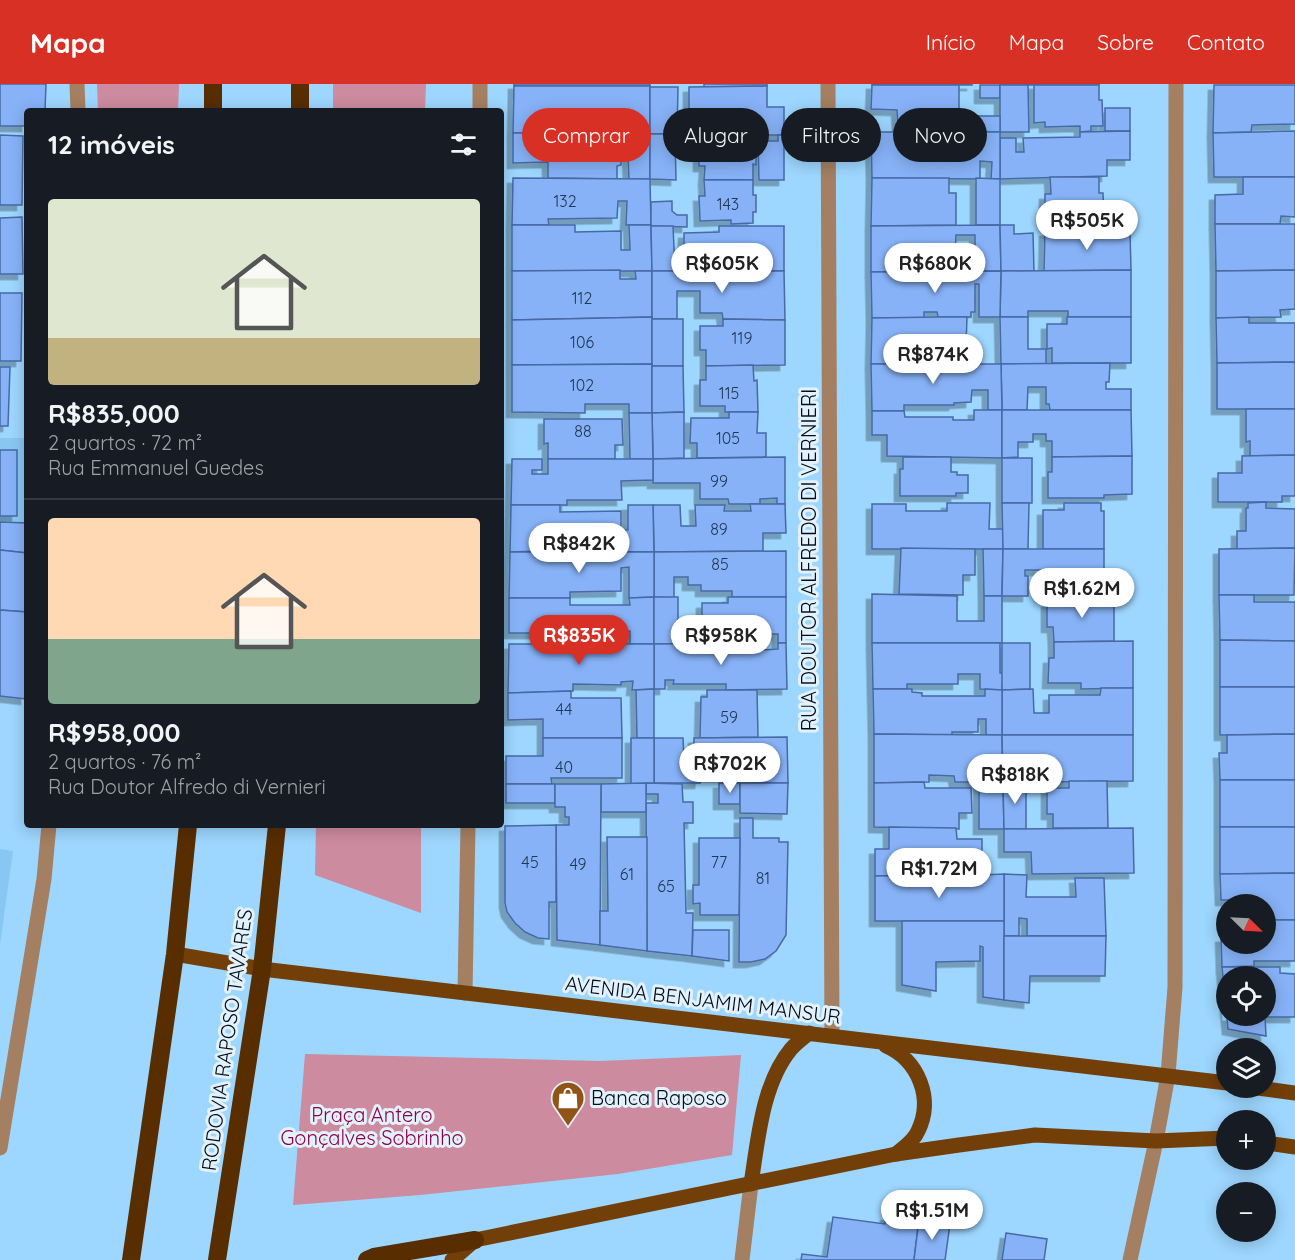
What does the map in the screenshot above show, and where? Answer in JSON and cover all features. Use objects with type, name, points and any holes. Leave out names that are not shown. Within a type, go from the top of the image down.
[{"type":"highway","points":[[213,84],[213,108]]},
{"type":"highway","points":[[300,84],[300,108]]},
{"type":"highway","points":[[131,1260],[175,954],[188,828]]},
{"type":"highway","name":"RODOVIA RAPOSO TAVARES","points":[[217,1260],[262,969],[277,828]]},
{"type":"highway","points":[[367,1260],[475,1240]]},
{"type":"main road","name":"AVENIDA BENJAMIM MANSUR","points":[[175,954],[262,969],[1216,1082]]},
{"type":"main road","points":[[751,1184],[766,1101],[782,1063],[792,1048],[809,1033]]},
{"type":"main road","points":[[877,1042],[894,1049],[909,1062],[919,1077],[924,1095],[924,1114],[918,1132],[909,1144],[896,1154]]},
{"type":"main road","points":[[1276,1090],[1295,1092]]},
{"type":"main road","points":[[452,1260],[475,1240],[896,1154],[1035,1135],[1156,1141],[1216,1138]]},
{"type":"main road","points":[[1276,1145],[1295,1148]]},
{"type":"street","points":[[76,84],[78,108]]},
{"type":"street","points":[[480,84],[480,108]]},
{"type":"street","name":"RUA DOUTOR ALFREDO DI VERNIERI","points":[[828,84],[832,1036]]},
{"type":"street","points":[[1130,1260],[1168,1075],[1175,987],[1176,84]]},
{"type":"street","points":[[0,1148],[44,879],[49,828]]},
{"type":"street","points":[[465,993],[468,828]]},
{"type":"street","points":[[742,1260],[751,1184]]},
{"type":"shaded area","points":[[0,438],[24,438],[24,612],[0,610]]},
{"type":"shaded area","points":[[0,849],[13,851],[0,945]]},
{"type":"green space","points":[[97,84],[179,84],[178,108],[98,108]]},
{"type":"green space","points":[[333,84],[426,84],[425,108],[333,108]]},
{"type":"green space","points":[[316,828],[421,828],[421,913],[315,875]]},
{"type":"green space","name":"Praça Antero Gonçalves Sobrinho","points":[[305,1054],[600,1061],[741,1055],[732,1155],[618,1174],[420,1195],[293,1205]]},
{"type":"building","points":[[0,84],[46,84],[45,108],[24,108],[24,126],[0,126]]},
{"type":"building","points":[[514,84],[650,84],[650,86],[514,86]]},
{"type":"building","points":[[704,84],[767,84],[767,86],[704,87]]},
{"type":"building","points":[[972,84],[972,85],[872,85]]},
{"type":"building","points":[[1099,84],[1099,85],[1000,85]]},
{"type":"building","points":[[872,85],[959,85],[959,108],[893,108],[893,110],[871,108]]},
{"type":"building","points":[[980,85],[1000,85],[1000,98],[980,98]]},
{"type":"building","points":[[1000,85],[1028,85],[1029,132],[1000,132]]},
{"type":"building","points":[[1034,85],[1099,85],[1103,126],[1091,126],[1091,131],[1080,132],[1080,126],[1045,127],[1045,122],[1034,123]]},
{"type":"building","points":[[1214,85],[1295,85],[1295,124],[1252,125],[1251,132],[1213,133]]},
{"type":"building","points":[[514,86],[650,86],[650,108],[522,108],[522,133],[513,133]]},
{"type":"building","points":[[767,86],[767,107],[784,107],[781,108],[781,135],[769,135],[769,108],[689,108],[689,87]]},
{"type":"building","points":[[650,87],[678,87],[678,108],[663,108],[663,134],[651,134]]},
{"type":"building","points":[[1105,108],[1130,108],[1130,131],[1105,131]]},
{"type":"building","points":[[987,116],[1000,116],[1000,132],[987,132]]},
{"type":"building","points":[[1130,131],[1130,160],[1107,160],[1107,176],[1000,179],[1000,138],[1016,138],[1016,152],[1024,152],[1023,138],[1080,137],[1080,132]]},
{"type":"building","points":[[1295,131],[1295,177],[1214,177],[1213,133]]},
{"type":"building","points":[[881,132],[893,132],[893,162],[980,162],[980,179],[872,178],[872,162],[881,162]]},
{"type":"building","points":[[987,132],[1000,132],[1000,179],[991,179],[992,162],[987,162]]},
{"type":"building","points":[[513,133],[522,133],[522,162],[548,162],[513,163]]},
{"type":"building","points":[[651,134],[663,134],[663,162],[676,162],[676,180],[650,179]]},
{"type":"building","points":[[0,135],[23,136],[22,205],[0,205]]},
{"type":"building","points":[[778,135],[781,135],[784,180],[759,180],[759,162],[769,162],[769,141],[778,141]]},
{"type":"building","points":[[548,162],[621,162],[621,165],[617,166],[617,179],[548,178]]},
{"type":"building","points":[[628,162],[650,162],[650,179],[629,179]]},
{"type":"building","points":[[699,162],[756,162],[756,165],[753,164],[753,180],[704,180],[705,166],[699,166]]},
{"type":"building","points":[[1050,177],[1099,177],[1099,193],[1103,193],[1104,218],[1045,218],[1045,194],[1051,194]]},
{"type":"building","points":[[1243,177],[1295,177],[1295,217],[1281,216],[1280,224],[1215,224],[1215,195],[1243,194]]},
{"type":"building","points":[[513,178],[650,179],[651,225],[626,225],[627,201],[618,201],[617,218],[548,219],[549,225],[512,225]]},
{"type":"building","points":[[872,178],[949,178],[949,193],[956,193],[956,225],[871,226]]},
{"type":"building","points":[[976,178],[1000,179],[1000,225],[976,225]]},
{"type":"building","points":[[704,180],[753,180],[756,212],[753,212],[753,223],[731,224],[731,220],[700,221],[699,196],[705,196]]},
{"type":"building","points":[[672,201],[672,211],[677,215],[687,215],[687,227],[651,226],[651,202]]},
{"type":"building","points":[[22,217],[23,274],[0,274],[0,218]]},
{"type":"building","points":[[1215,224],[1295,224],[1295,270],[1216,271]]},
{"type":"building","points":[[512,225],[575,225],[575,232],[621,231],[621,250],[630,250],[629,225],[651,225],[652,271],[512,271]]},
{"type":"building","points":[[1000,225],[1001,271],[975,271],[975,235],[956,235],[955,257],[950,257],[949,271],[871,272],[871,226]]},
{"type":"building","points":[[1000,225],[1014,225],[1014,234],[1033,233],[1034,271],[1001,271]]},
{"type":"building","points":[[651,226],[673,226],[675,271],[652,271]]},
{"type":"building","points":[[719,226],[784,226],[784,271],[681,271],[684,233],[719,232]]},
{"type":"building","points":[[1045,231],[1130,232],[1131,270],[1044,271]]},
{"type":"building","points":[[620,270],[620,279],[636,279],[635,271],[652,271],[652,317],[512,320],[512,271]]},
{"type":"building","points":[[1131,270],[1131,317],[1068,317],[1068,311],[1028,311],[1028,317],[1000,317],[1001,271]]},
{"type":"building","points":[[1295,270],[1295,309],[1280,310],[1281,317],[1216,318],[1216,271]]},
{"type":"building","points":[[652,271],[784,271],[785,320],[723,319],[722,313],[700,313],[700,291],[677,291],[677,319],[652,319]]},
{"type":"building","points":[[1001,271],[1000,317],[979,317],[979,284],[975,284],[975,312],[971,312],[971,317],[938,317],[937,312],[924,312],[924,318],[872,318],[871,272]]},
{"type":"building","points":[[0,293],[22,293],[21,361],[0,361]]},
{"type":"building","points":[[652,317],[652,364],[512,365],[512,320]]},
{"type":"building","points":[[967,317],[966,346],[956,346],[956,349],[951,349],[950,364],[871,364],[872,318]]},
{"type":"building","points":[[1000,317],[1028,317],[1028,349],[1046,349],[1046,364],[1001,364]]},
{"type":"building","points":[[1067,317],[1131,317],[1131,363],[1052,363],[1052,348],[1047,349],[1047,324],[1067,324]]},
{"type":"building","points":[[1249,317],[1249,323],[1295,323],[1295,362],[1217,363],[1216,318]]},
{"type":"building","points":[[652,319],[683,319],[683,366],[652,366]]},
{"type":"building","points":[[723,319],[785,320],[785,365],[706,366],[706,350],[700,350],[700,326],[723,326]]},
{"type":"building","points":[[1295,362],[1295,409],[1217,409],[1217,363]]},
{"type":"building","points":[[1110,363],[1109,382],[1106,382],[1106,389],[1131,389],[1131,410],[1050,410],[1049,404],[1046,404],[1046,387],[1028,387],[1027,410],[1002,410],[1001,364]]},
{"type":"building","points":[[652,364],[652,413],[629,413],[629,404],[585,404],[585,413],[512,412],[512,365]]},
{"type":"building","points":[[871,364],[1001,364],[1002,410],[988,410],[988,390],[972,390],[971,402],[954,403],[954,405],[904,405],[904,411],[872,411]]},
{"type":"building","points":[[753,365],[754,381],[757,380],[758,412],[725,412],[725,406],[700,406],[700,380],[706,380],[706,366]]},
{"type":"building","points":[[652,366],[683,366],[684,412],[652,413]]},
{"type":"building","points":[[0,367],[10,367],[8,426],[0,426]]},
{"type":"building","points":[[1246,409],[1295,409],[1295,455],[1250,456],[1250,441],[1246,442]]},
{"type":"building","points":[[974,410],[1002,410],[1002,458],[887,456],[887,435],[872,435],[872,411],[904,411],[905,417],[953,417],[953,420],[974,420]]},
{"type":"building","points":[[1002,410],[1131,410],[1132,456],[1052,457],[1052,441],[1046,441],[1046,434],[1033,434],[1033,442],[1018,442],[1018,457],[1002,458]]},
{"type":"building","points":[[684,412],[684,458],[653,459],[652,413]]},
{"type":"building","points":[[729,412],[758,412],[757,433],[766,433],[766,457],[697,458],[697,443],[690,443],[691,418],[729,418]]},
{"type":"building","points":[[629,413],[652,413],[653,459],[630,459]]},
{"type":"building","points":[[544,419],[622,419],[623,445],[615,445],[615,459],[548,459],[548,443],[544,444]]},
{"type":"building","points":[[0,450],[17,450],[17,516],[0,516]]},
{"type":"building","points":[[1295,455],[1295,496],[1282,496],[1282,502],[1218,502],[1218,473],[1242,473],[1242,456]]},
{"type":"building","points":[[1132,456],[1132,494],[1104,495],[1104,498],[1048,498],[1048,472],[1052,472],[1052,457]]},
{"type":"building","points":[[785,457],[785,504],[777,504],[777,498],[760,499],[760,504],[729,504],[728,499],[700,499],[700,483],[653,483],[653,459]]},
{"type":"building","points":[[903,457],[951,457],[951,472],[957,472],[957,475],[968,475],[968,493],[956,493],[956,496],[900,496],[900,469],[903,469]]},
{"type":"building","points":[[1002,458],[1032,458],[1032,503],[1002,503]]},
{"type":"building","points":[[512,459],[542,459],[542,470],[532,470],[532,474],[548,474],[548,459],[653,459],[653,480],[621,481],[622,500],[567,500],[567,505],[511,505]]},
{"type":"building","points":[[1266,502],[1266,508],[1295,509],[1295,548],[1237,549],[1237,531],[1246,531],[1248,503]]},
{"type":"building","points":[[947,503],[990,503],[989,529],[1003,529],[1003,549],[872,549],[872,504],[906,504],[906,511],[947,511]]},
{"type":"building","points":[[1002,503],[1029,503],[1028,549],[1003,549]]},
{"type":"building","points":[[1064,503],[1101,503],[1101,511],[1104,511],[1104,549],[1043,549],[1043,510],[1064,510]]},
{"type":"building","points":[[750,504],[785,504],[786,533],[763,533],[763,551],[654,552],[653,505],[680,505],[681,526],[696,526],[695,505],[725,505],[724,511],[751,511]]},
{"type":"building","points":[[511,505],[560,505],[560,512],[621,511],[621,530],[628,530],[628,505],[653,505],[654,552],[547,551],[547,535],[539,535],[540,551],[510,552]]},
{"type":"building","points":[[0,522],[24,523],[24,553],[0,550]]},
{"type":"building","points":[[901,548],[975,549],[975,575],[963,575],[963,595],[899,594]]},
{"type":"building","points":[[1295,548],[1294,595],[1219,595],[1219,549]]},
{"type":"building","points":[[983,549],[1003,549],[1002,596],[984,596]]},
{"type":"building","points":[[1003,549],[1104,549],[1104,595],[1061,596],[1062,589],[1047,589],[1047,570],[1025,570],[1025,576],[1028,576],[1028,596],[1002,596]]},
{"type":"building","points":[[0,550],[24,553],[24,612],[0,610]]},
{"type":"building","points":[[786,551],[786,597],[732,597],[732,591],[701,591],[701,585],[688,585],[688,577],[674,577],[674,598],[654,597],[654,552]]},
{"type":"building","points":[[510,552],[654,552],[654,597],[629,598],[629,567],[621,568],[621,591],[570,592],[570,598],[509,598]]},
{"type":"building","points":[[872,594],[957,596],[957,621],[984,621],[984,596],[1002,596],[1002,643],[872,643]]},
{"type":"building","points":[[1219,595],[1254,595],[1254,602],[1295,602],[1295,641],[1220,640]]},
{"type":"building","points":[[1069,596],[1114,596],[1114,641],[1054,642],[1053,627],[1047,627],[1047,602],[1069,602]]},
{"type":"building","points":[[654,597],[654,644],[630,644],[630,631],[620,632],[621,644],[542,644],[542,633],[509,633],[509,598],[570,598],[570,605],[630,605],[629,598]]},
{"type":"building","points":[[654,597],[678,597],[678,630],[683,630],[683,620],[702,620],[702,603],[728,603],[728,597],[786,597],[786,643],[778,643],[778,634],[761,634],[761,643],[654,644]]},
{"type":"building","points":[[0,610],[24,612],[24,699],[0,696]]},
{"type":"building","points":[[1220,640],[1295,641],[1295,687],[1220,687]]},
{"type":"building","points":[[1133,641],[1133,688],[1081,689],[1081,683],[1048,683],[1049,658],[1054,658],[1054,642]]},
{"type":"building","points":[[761,643],[761,650],[778,649],[778,643],[786,643],[787,689],[726,690],[726,684],[673,684],[674,680],[665,680],[665,689],[654,689],[654,644]]},
{"type":"building","points":[[872,643],[1000,643],[1002,690],[980,689],[980,674],[958,674],[958,684],[907,684],[907,689],[873,689]]},
{"type":"building","points":[[1002,643],[1030,643],[1030,689],[1002,690]]},
{"type":"building","points":[[509,644],[654,644],[654,689],[632,690],[633,681],[621,682],[621,685],[573,684],[573,691],[508,693]]},
{"type":"building","points":[[1220,687],[1295,687],[1295,734],[1220,735]]},
{"type":"building","points":[[1101,688],[1133,688],[1133,735],[1002,735],[1002,690],[1033,689],[1034,713],[1049,713],[1049,695],[1100,695]]},
{"type":"building","points":[[654,689],[654,738],[637,738],[636,690]]},
{"type":"building","points":[[873,689],[912,689],[912,692],[922,693],[922,696],[985,696],[985,689],[1002,690],[1002,735],[986,735],[986,719],[978,719],[978,732],[952,732],[952,735],[874,734]]},
{"type":"building","points":[[707,690],[757,690],[758,737],[700,738],[701,697],[707,697]]},
{"type":"building","points":[[571,691],[571,698],[621,698],[622,738],[543,738],[543,719],[508,720],[508,693]]},
{"type":"building","points":[[874,734],[1002,735],[1003,782],[955,782],[954,776],[929,775],[929,782],[874,783]]},
{"type":"building","points":[[1295,734],[1295,780],[1220,780],[1219,753],[1227,753],[1227,735]]},
{"type":"building","points":[[1002,735],[1133,735],[1133,781],[1046,782],[1048,757],[1027,757],[1027,782],[1003,782]]},
{"type":"building","points":[[787,737],[788,783],[753,783],[753,776],[701,776],[700,783],[654,783],[654,738],[683,738],[684,761],[694,761],[694,738]]},
{"type":"building","points":[[543,738],[622,738],[622,778],[551,778],[552,784],[506,784],[506,756],[543,756]]},
{"type":"building","points":[[631,738],[654,738],[654,783],[631,784]]},
{"type":"building","points":[[1220,780],[1295,780],[1295,827],[1220,827]]},
{"type":"building","points":[[1069,781],[1107,781],[1108,828],[1053,828],[1053,814],[1047,814],[1047,788],[1069,788]]},
{"type":"building","points":[[924,782],[925,788],[971,788],[972,813],[959,813],[959,829],[874,827],[874,783]]},
{"type":"building","points":[[979,782],[1003,782],[1004,829],[979,829]]},
{"type":"building","points":[[1003,782],[1026,782],[1026,829],[1004,829]]},
{"type":"building","points":[[646,783],[682,784],[683,802],[693,802],[693,823],[684,823],[686,913],[693,913],[692,956],[647,951],[646,803],[658,803],[658,794],[646,794]]},
{"type":"building","points":[[646,783],[646,812],[601,812],[601,784]]},
{"type":"building","points":[[719,783],[740,783],[740,804],[719,804]]},
{"type":"building","points":[[740,783],[788,783],[787,814],[740,813]]},
{"type":"building","points":[[506,784],[555,784],[555,803],[506,803]]},
{"type":"building","points":[[555,784],[601,784],[600,945],[557,940],[556,825],[569,825],[569,817],[565,817],[565,807],[555,807]]},
{"type":"building","points":[[740,818],[753,818],[753,838],[779,838],[779,842],[788,842],[786,935],[776,951],[765,959],[751,962],[739,962]]},
{"type":"building","points":[[556,825],[556,902],[549,902],[549,939],[538,938],[525,932],[507,912],[505,826]]},
{"type":"building","points":[[889,827],[956,828],[957,839],[982,839],[982,865],[959,864],[959,868],[927,868],[927,875],[875,876],[875,849],[889,849]]},
{"type":"building","points":[[1220,827],[1295,827],[1295,873],[1220,874]]},
{"type":"building","points":[[1133,828],[1134,873],[1032,874],[1031,852],[1004,852],[1004,829]]},
{"type":"building","points":[[607,837],[647,837],[647,951],[600,945],[600,911],[608,911]]},
{"type":"building","points":[[699,838],[740,838],[739,915],[700,915],[700,903],[693,904],[693,885],[699,885]]},
{"type":"building","points":[[1295,873],[1295,920],[1276,920],[1276,894],[1221,894],[1220,874]]},
{"type":"building","points":[[1004,874],[1027,875],[1026,897],[1076,897],[1075,878],[1104,878],[1106,936],[1027,936],[1027,919],[1019,918],[1019,936],[1004,936]]},
{"type":"building","points":[[1004,874],[1004,921],[875,921],[875,876],[927,875],[927,881],[980,882],[981,875]]},
{"type":"building","points":[[1276,920],[1295,920],[1295,961],[1254,961],[1254,966],[1222,966],[1222,954],[1276,954]]},
{"type":"building","points":[[902,921],[1004,921],[1004,1000],[983,997],[983,947],[980,946],[980,961],[936,962],[936,991],[902,985]]},
{"type":"building","points":[[693,930],[729,930],[729,961],[692,956]]},
{"type":"building","points":[[1004,936],[1106,936],[1105,976],[1030,976],[1029,1003],[1004,1000]]},
{"type":"building","points":[[1276,967],[1280,967],[1280,973],[1295,974],[1295,1017],[1276,1017]]},
{"type":"building","points":[[1228,1026],[1265,1026],[1266,1036],[1228,1029]]},
{"type":"building","points":[[886,1215],[919,1219],[914,1260],[801,1260],[802,1254],[827,1257],[833,1217],[885,1224]]},
{"type":"building","points":[[919,1219],[950,1224],[945,1260],[914,1260]]},
{"type":"building","points":[[1006,1233],[1047,1239],[1044,1260],[1002,1260]]},
{"type":"place","name":"Banca Raposo","points":[[568,1127]]}]
